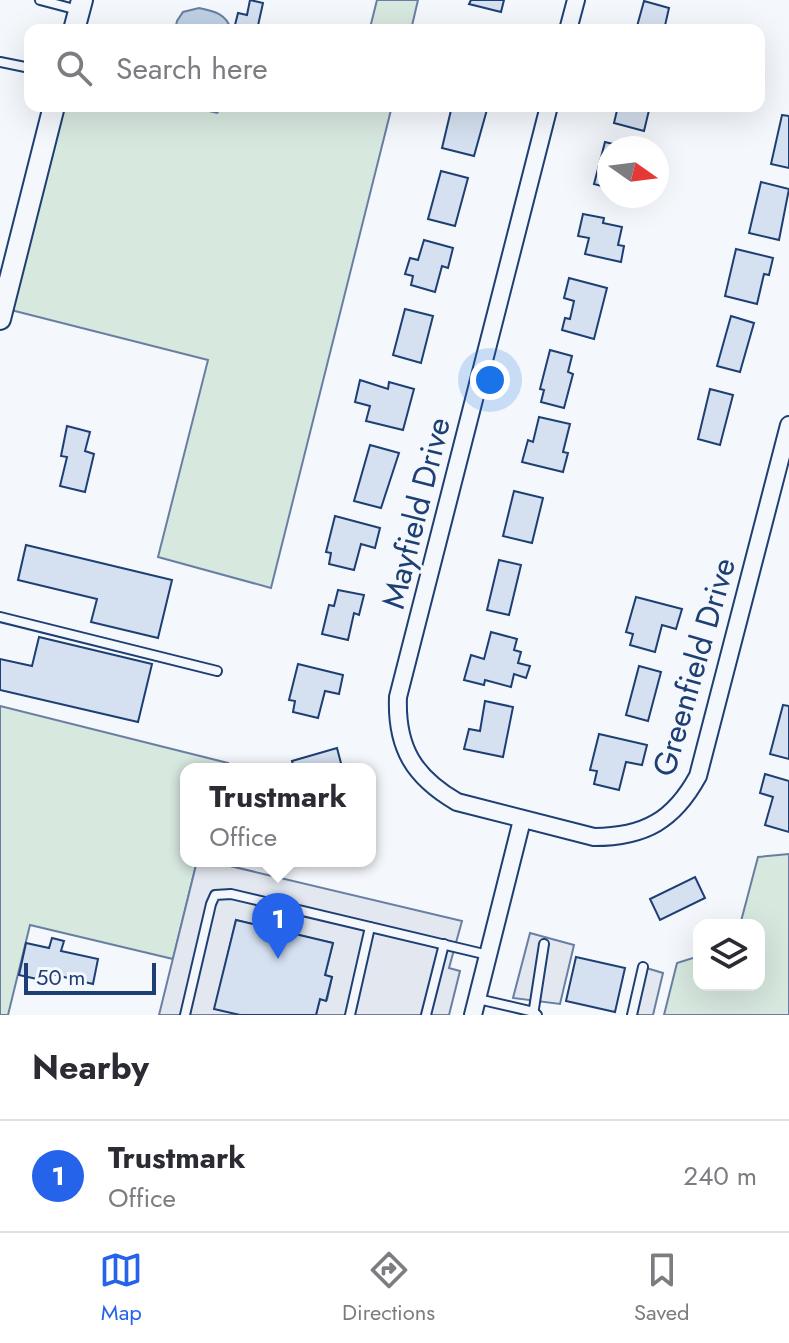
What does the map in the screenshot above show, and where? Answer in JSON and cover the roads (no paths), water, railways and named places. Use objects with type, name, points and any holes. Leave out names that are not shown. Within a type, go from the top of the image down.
[{"type":"street","points":[[570,24],[576,0]]},
{"type":"street","points":[[0,319],[3,292],[52,112]]},
{"type":"street","name":"Mayfield Drive","points":[[522,820],[457,802],[438,791],[408,757],[397,716],[398,697],[547,112]]},
{"type":"street","name":"Greenfield Drive","points":[[522,820],[594,837],[617,837],[656,824],[687,796],[698,776],[710,736],[789,425]]},
{"type":"street","points":[[475,1007],[522,820]]},
{"type":"lane","points":[[40,0],[78,13]]},
{"type":"lane","points":[[0,62],[24,67]]},
{"type":"lane","points":[[0,617],[217,671]]},
{"type":"lane","points":[[185,1015],[215,895],[231,894],[488,955]]},
{"type":"lane","points":[[350,1015],[370,927]]},
{"type":"lane","points":[[426,1015],[444,944]]},
{"type":"lane","points":[[475,1007],[534,1014],[544,944]]},
{"type":"lane","points":[[632,1015],[643,967]]},
{"type":"water","points":[[199,8],[215,12],[228,24],[176,24],[183,12]]},
{"type":"place","name":"Trustmark","points":[[278,959]]}]
